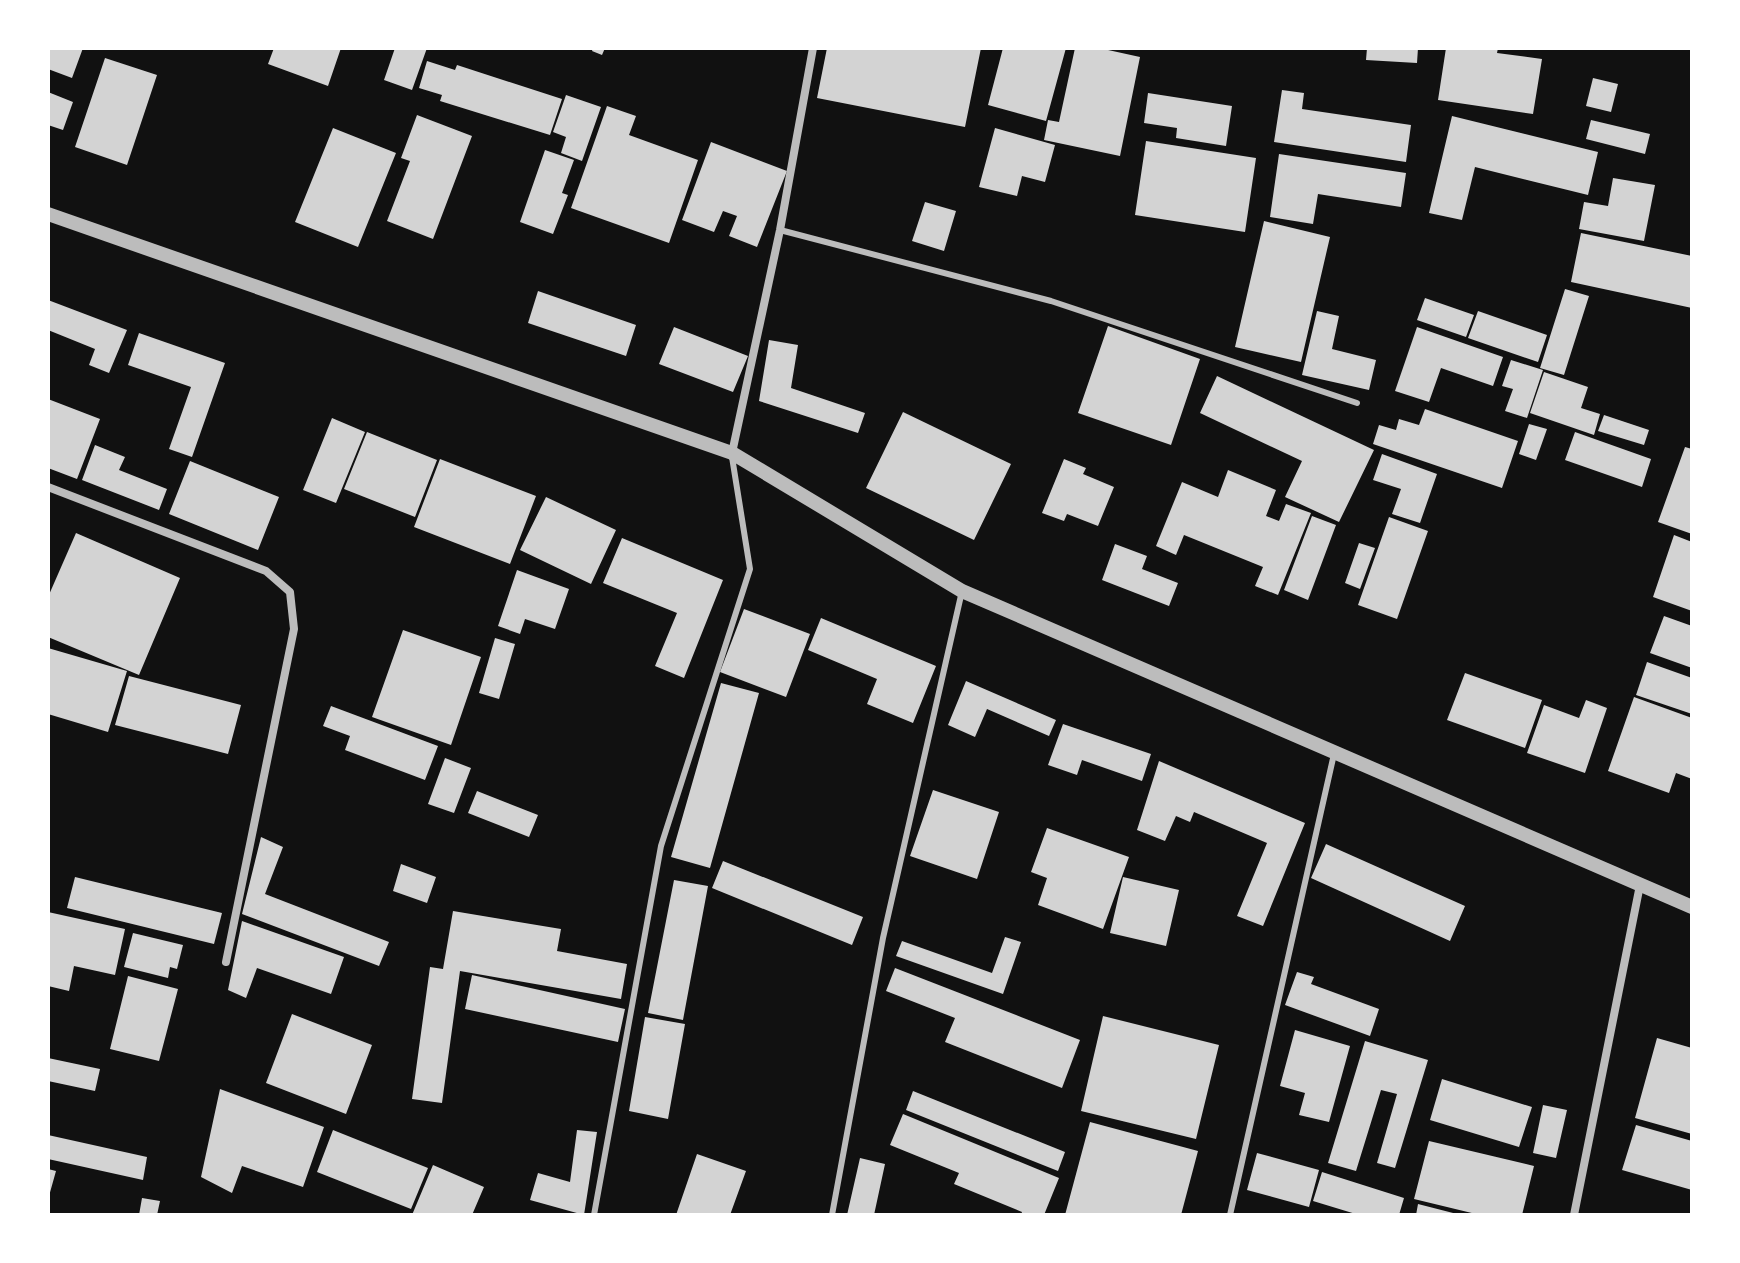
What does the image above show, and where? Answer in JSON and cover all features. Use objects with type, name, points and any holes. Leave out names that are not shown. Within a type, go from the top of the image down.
[{"type":"street","points":[[732,453],[780,230],[813,48]]},
{"type":"street","points":[[48,214],[732,453],[962,591],[1692,907]]},
{"type":"street","points":[[48,487],[266,571],[290,592],[294,629],[226,962]]},
{"type":"street","points":[[1574,1215],[1640,885]]},
{"type":"lane","points":[[780,230],[1051,301],[1357,403]]},
{"type":"lane","points":[[594,1215],[661,846],[750,569],[732,453]]},
{"type":"lane","points":[[832,1215],[883,938],[962,591]]},
{"type":"lane","points":[[1230,1215],[1335,751]]},
{"type":"building","points":[[48,48],[83,48],[72,78],[48,69]]},
{"type":"building","points":[[274,48],[341,48],[328,86],[268,64]]},
{"type":"building","points":[[395,48],[427,48],[412,90],[384,80]]},
{"type":"building","points":[[593,48],[605,48],[602,55],[592,51]]},
{"type":"building","points":[[827,48],[981,48],[965,127],[817,98]]},
{"type":"building","points":[[1003,48],[1066,48],[1046,121],[988,105]]},
{"type":"building","points":[[1075,48],[1099,48],[1140,57],[1120,156],[1044,140],[1048,120],[1059,122]]},
{"type":"building","points":[[1367,48],[1418,48],[1417,63],[1366,60]]},
{"type":"building","points":[[1446,48],[1498,48],[1497,53],[1542,59],[1533,114],[1438,100]]},
{"type":"building","points":[[105,58],[157,75],[127,165],[75,147]]},
{"type":"building","points":[[427,61],[455,70],[457,65],[562,99],[550,135],[440,101],[442,95],[419,88]]},
{"type":"building","points":[[1593,78],[1618,84],[1611,112],[1586,106]]},
{"type":"building","points":[[1282,90],[1304,93],[1302,109],[1411,125],[1406,162],[1274,142]]},
{"type":"building","points":[[48,92],[73,102],[63,130],[48,125]]},
{"type":"building","points":[[1148,93],[1232,106],[1226,146],[1176,138],[1177,128],[1144,123]]},
{"type":"building","points":[[566,95],[601,107],[582,161],[561,153],[566,137],[553,132]]},
{"type":"building","points":[[607,106],[636,116],[629,135],[698,160],[669,243],[571,208]]},
{"type":"building","points":[[417,115],[472,136],[433,239],[387,221],[410,161],[401,158]]},
{"type":"building","points":[[1452,116],[1598,152],[1588,195],[1475,167],[1462,220],[1429,213]]},
{"type":"building","points":[[1591,120],[1650,134],[1645,154],[1586,139]]},
{"type":"building","points":[[333,128],[396,153],[358,247],[295,222]]},
{"type":"building","points":[[995,128],[1055,145],[1045,182],[1022,176],[1017,196],[979,187]]},
{"type":"building","points":[[1146,141],[1256,158],[1245,232],[1135,215]]},
{"type":"building","points":[[711,142],[787,171],[757,247],[729,236],[737,216],[723,211],[714,232],[682,220]]},
{"type":"building","points":[[545,150],[574,160],[562,193],[568,195],[553,234],[520,222]]},
{"type":"building","points":[[1279,154],[1406,173],[1401,207],[1318,194],[1313,224],[1270,217]]},
{"type":"building","points":[[1613,178],[1655,185],[1644,241],[1579,229],[1584,202],[1608,206]]},
{"type":"building","points":[[925,202],[956,211],[944,251],[912,241]]},
{"type":"building","points":[[1264,221],[1330,237],[1301,362],[1235,347]]},
{"type":"building","points":[[1581,233],[1692,256],[1692,308],[1571,282]]},
{"type":"building","points":[[1565,289],[1589,296],[1564,375],[1540,368]]},
{"type":"building","points":[[538,291],[636,325],[626,356],[528,323]]},
{"type":"building","points":[[1425,298],[1474,315],[1466,337],[1417,320]]},
{"type":"building","points":[[48,300],[127,330],[109,373],[89,365],[95,349],[48,330]]},
{"type":"building","points":[[1317,311],[1339,316],[1332,349],[1376,360],[1369,390],[1302,375]]},
{"type":"building","points":[[1478,311],[1547,335],[1538,362],[1468,338]]},
{"type":"building","points":[[1108,326],[1200,359],[1171,445],[1078,413]]},
{"type":"building","points":[[674,327],[748,356],[733,392],[659,364]]},
{"type":"building","points":[[1417,327],[1503,357],[1493,386],[1441,368],[1429,402],[1395,391]]},
{"type":"building","points":[[139,333],[225,363],[192,457],[169,449],[191,387],[128,365]]},
{"type":"building","points":[[769,340],[798,345],[791,388],[865,413],[858,433],[759,401]]},
{"type":"building","points":[[1511,360],[1543,370],[1527,418],[1505,411],[1513,389],[1502,386]]},
{"type":"building","points":[[1544,372],[1588,387],[1581,408],[1600,414],[1594,435],[1530,413]]},
{"type":"building","points":[[1217,376],[1374,450],[1339,522],[1285,497],[1302,461],[1200,413]]},
{"type":"building","points":[[48,399],[100,419],[77,479],[48,468]]},
{"type":"building","points":[[1425,409],[1518,441],[1502,488],[1373,444],[1379,425],[1396,430],[1399,419],[1419,425]]},
{"type":"building","points":[[903,412],[1011,464],[974,540],[866,488]]},
{"type":"building","points":[[1604,415],[1649,430],[1644,445],[1598,431]]},
{"type":"building","points":[[332,418],[365,432],[336,503],[303,490]]},
{"type":"building","points":[[1529,424],[1547,429],[1536,460],[1519,454]]},
{"type":"building","points":[[367,432],[437,460],[415,517],[344,489]]},
{"type":"building","points":[[1575,432],[1651,459],[1642,487],[1565,460]]},
{"type":"building","points":[[95,445],[125,457],[119,470],[167,489],[159,510],[82,480]]},
{"type":"building","points":[[1685,447],[1692,449],[1692,534],[1658,522]]},
{"type":"building","points":[[1382,454],[1437,474],[1420,523],[1392,514],[1401,489],[1373,480]]},
{"type":"building","points":[[440,459],[536,496],[510,564],[414,527]]},
{"type":"building","points":[[1064,459],[1086,468],[1083,474],[1114,487],[1098,526],[1067,514],[1064,521],[1042,513]]},
{"type":"building","points":[[190,461],[279,497],[258,550],[169,514]]},
{"type":"building","points":[[1228,470],[1276,490],[1266,516],[1279,521],[1286,504],[1311,513],[1278,595],[1255,586],[1263,567],[1184,535],[1176,555],[1156,546],[1182,482],[1218,497]]},
{"type":"building","points":[[546,497],[616,530],[591,584],[520,550]]},
{"type":"building","points":[[1312,516],[1336,525],[1308,600],[1284,590]]},
{"type":"building","points":[[1389,517],[1428,531],[1397,619],[1358,605]]},
{"type":"building","points":[[76,533],[180,578],[139,675],[48,637],[48,597]]},
{"type":"building","points":[[1674,535],[1692,542],[1692,611],[1653,597]]},
{"type":"building","points":[[622,538],[723,580],[684,678],[655,666],[677,613],[603,583]]},
{"type":"building","points":[[1359,543],[1375,548],[1360,589],[1345,583]]},
{"type":"building","points":[[1115,544],[1147,556],[1142,569],[1178,583],[1169,606],[1102,580]]},
{"type":"building","points":[[517,570],[569,589],[555,629],[525,619],[520,634],[498,626]]},
{"type":"building","points":[[744,609],[810,634],[786,697],[720,672]]},
{"type":"building","points":[[1664,616],[1692,626],[1692,668],[1650,653]]},
{"type":"building","points":[[821,618],[936,666],[913,723],[867,704],[877,679],[808,650]]},
{"type":"building","points":[[403,630],[481,657],[451,745],[372,717]]},
{"type":"building","points":[[495,638],[515,644],[499,699],[479,693]]},
{"type":"building","points":[[48,648],[127,671],[108,732],[48,714]]},
{"type":"building","points":[[1647,662],[1692,678],[1692,714],[1636,695]]},
{"type":"building","points":[[1465,673],[1542,700],[1525,748],[1447,720]]},
{"type":"building","points":[[129,676],[241,705],[228,754],[115,725]]},
{"type":"building","points":[[966,681],[1056,720],[1049,736],[987,709],[975,737],[948,725]]},
{"type":"building","points":[[721,683],[759,693],[710,868],[671,857]]},
{"type":"building","points":[[1634,697],[1692,718],[1692,779],[1676,773],[1669,793],[1608,771]]},
{"type":"building","points":[[1586,700],[1607,708],[1585,773],[1527,753],[1544,705],[1579,718]]},
{"type":"building","points":[[331,706],[438,746],[425,780],[345,750],[350,736],[323,726]]},
{"type":"building","points":[[1063,724],[1151,754],[1142,781],[1082,760],[1077,775],[1048,765]]},
{"type":"building","points":[[445,758],[471,768],[454,813],[428,804]]},
{"type":"building","points":[[1159,761],[1305,823],[1263,926],[1237,916],[1267,843],[1194,812],[1190,822],[1176,816],[1165,841],[1137,830]]},
{"type":"building","points":[[933,790],[999,812],[977,879],[910,856]]},
{"type":"building","points":[[477,791],[538,815],[529,837],[468,813]]},
{"type":"building","points":[[1047,828],[1129,857],[1103,929],[1038,905],[1047,878],[1031,872]]},
{"type":"building","points":[[261,837],[283,847],[265,894],[389,942],[379,966],[242,914]]},
{"type":"building","points":[[1326,844],[1465,906],[1450,941],[1311,878]]},
{"type":"building","points":[[723,861],[863,917],[852,945],[712,888]]},
{"type":"building","points":[[401,864],[436,877],[427,903],[393,891]]},
{"type":"building","points":[[75,877],[222,913],[214,944],[67,908]]},
{"type":"building","points":[[1123,877],[1179,890],[1166,946],[1110,933]]},
{"type":"building","points":[[674,880],[708,886],[683,1020],[648,1013]]},
{"type":"building","points":[[453,911],[561,929],[557,951],[627,964],[621,999],[460,971],[442,1103],[412,1099],[430,967],[443,969]]},
{"type":"building","points":[[48,912],[125,929],[115,975],[74,966],[69,991],[48,986]]},
{"type":"building","points":[[242,921],[344,957],[331,994],[257,968],[246,998],[228,990]]},
{"type":"building","points":[[133,933],[183,945],[177,969],[170,967],[168,978],[124,967]]},
{"type":"building","points":[[1005,937],[1021,942],[1003,994],[896,956],[902,941],[992,973]]},
{"type":"building","points":[[895,968],[1080,1040],[1062,1088],[945,1042],[955,1018],[886,991]]},
{"type":"building","points":[[1297,972],[1314,977],[1311,984],[1379,1009],[1370,1036],[1285,1005]]},
{"type":"building","points":[[472,975],[625,1009],[618,1042],[465,1009]]},
{"type":"building","points":[[128,976],[178,989],[159,1061],[110,1049]]},
{"type":"building","points":[[292,1014],[372,1045],[346,1114],[266,1083]]},
{"type":"building","points":[[1103,1016],[1219,1045],[1196,1139],[1081,1111]]},
{"type":"building","points":[[645,1017],[685,1024],[668,1119],[629,1111]]},
{"type":"building","points":[[1295,1030],[1350,1046],[1329,1122],[1299,1115],[1305,1093],[1280,1086]]},
{"type":"building","points":[[1657,1038],[1692,1048],[1692,1134],[1635,1118]]},
{"type":"building","points":[[1365,1041],[1428,1060],[1395,1168],[1377,1163],[1397,1094],[1381,1090],[1356,1171],[1328,1163]]},
{"type":"building","points":[[48,1058],[100,1069],[95,1091],[48,1081]]},
{"type":"building","points":[[1442,1079],[1532,1107],[1519,1147],[1430,1120]]},
{"type":"building","points":[[220,1089],[324,1127],[303,1187],[242,1166],[232,1193],[201,1177]]},
{"type":"building","points":[[913,1091],[1065,1152],[1058,1171],[906,1110]]},
{"type":"building","points":[[1543,1105],[1567,1110],[1556,1158],[1533,1153]]},
{"type":"building","points":[[903,1114],[1059,1178],[1044,1215],[1021,1215],[1022,1212],[954,1184],[959,1173],[890,1145]]},
{"type":"building","points":[[1090,1122],[1198,1151],[1181,1215],[1065,1215]]},
{"type":"building","points":[[1636,1125],[1692,1141],[1692,1190],[1622,1170]]},
{"type":"building","points":[[333,1130],[428,1168],[411,1209],[317,1172]]},
{"type":"building","points":[[577,1130],[597,1132],[584,1215],[530,1200],[538,1173],[570,1182]]},
{"type":"building","points":[[48,1135],[147,1157],[143,1180],[48,1159]]},
{"type":"building","points":[[1429,1141],[1534,1166],[1522,1215],[1480,1215],[1414,1199]]},
{"type":"building","points":[[1257,1153],[1319,1170],[1309,1207],[1247,1190]]},
{"type":"building","points":[[697,1154],[746,1171],[730,1215],[676,1215]]},
{"type":"building","points":[[860,1158],[885,1164],[874,1215],[847,1215]]},
{"type":"building","points":[[433,1165],[484,1187],[472,1215],[412,1215]]},
{"type":"building","points":[[48,1169],[56,1171],[49,1196],[48,1196]]},
{"type":"building","points":[[1322,1172],[1404,1198],[1399,1215],[1359,1215],[1313,1201]]},
{"type":"building","points":[[142,1198],[160,1201],[157,1215],[139,1215]]},
{"type":"building","points":[[1418,1204],[1457,1214],[1457,1215],[1416,1215]]}]
